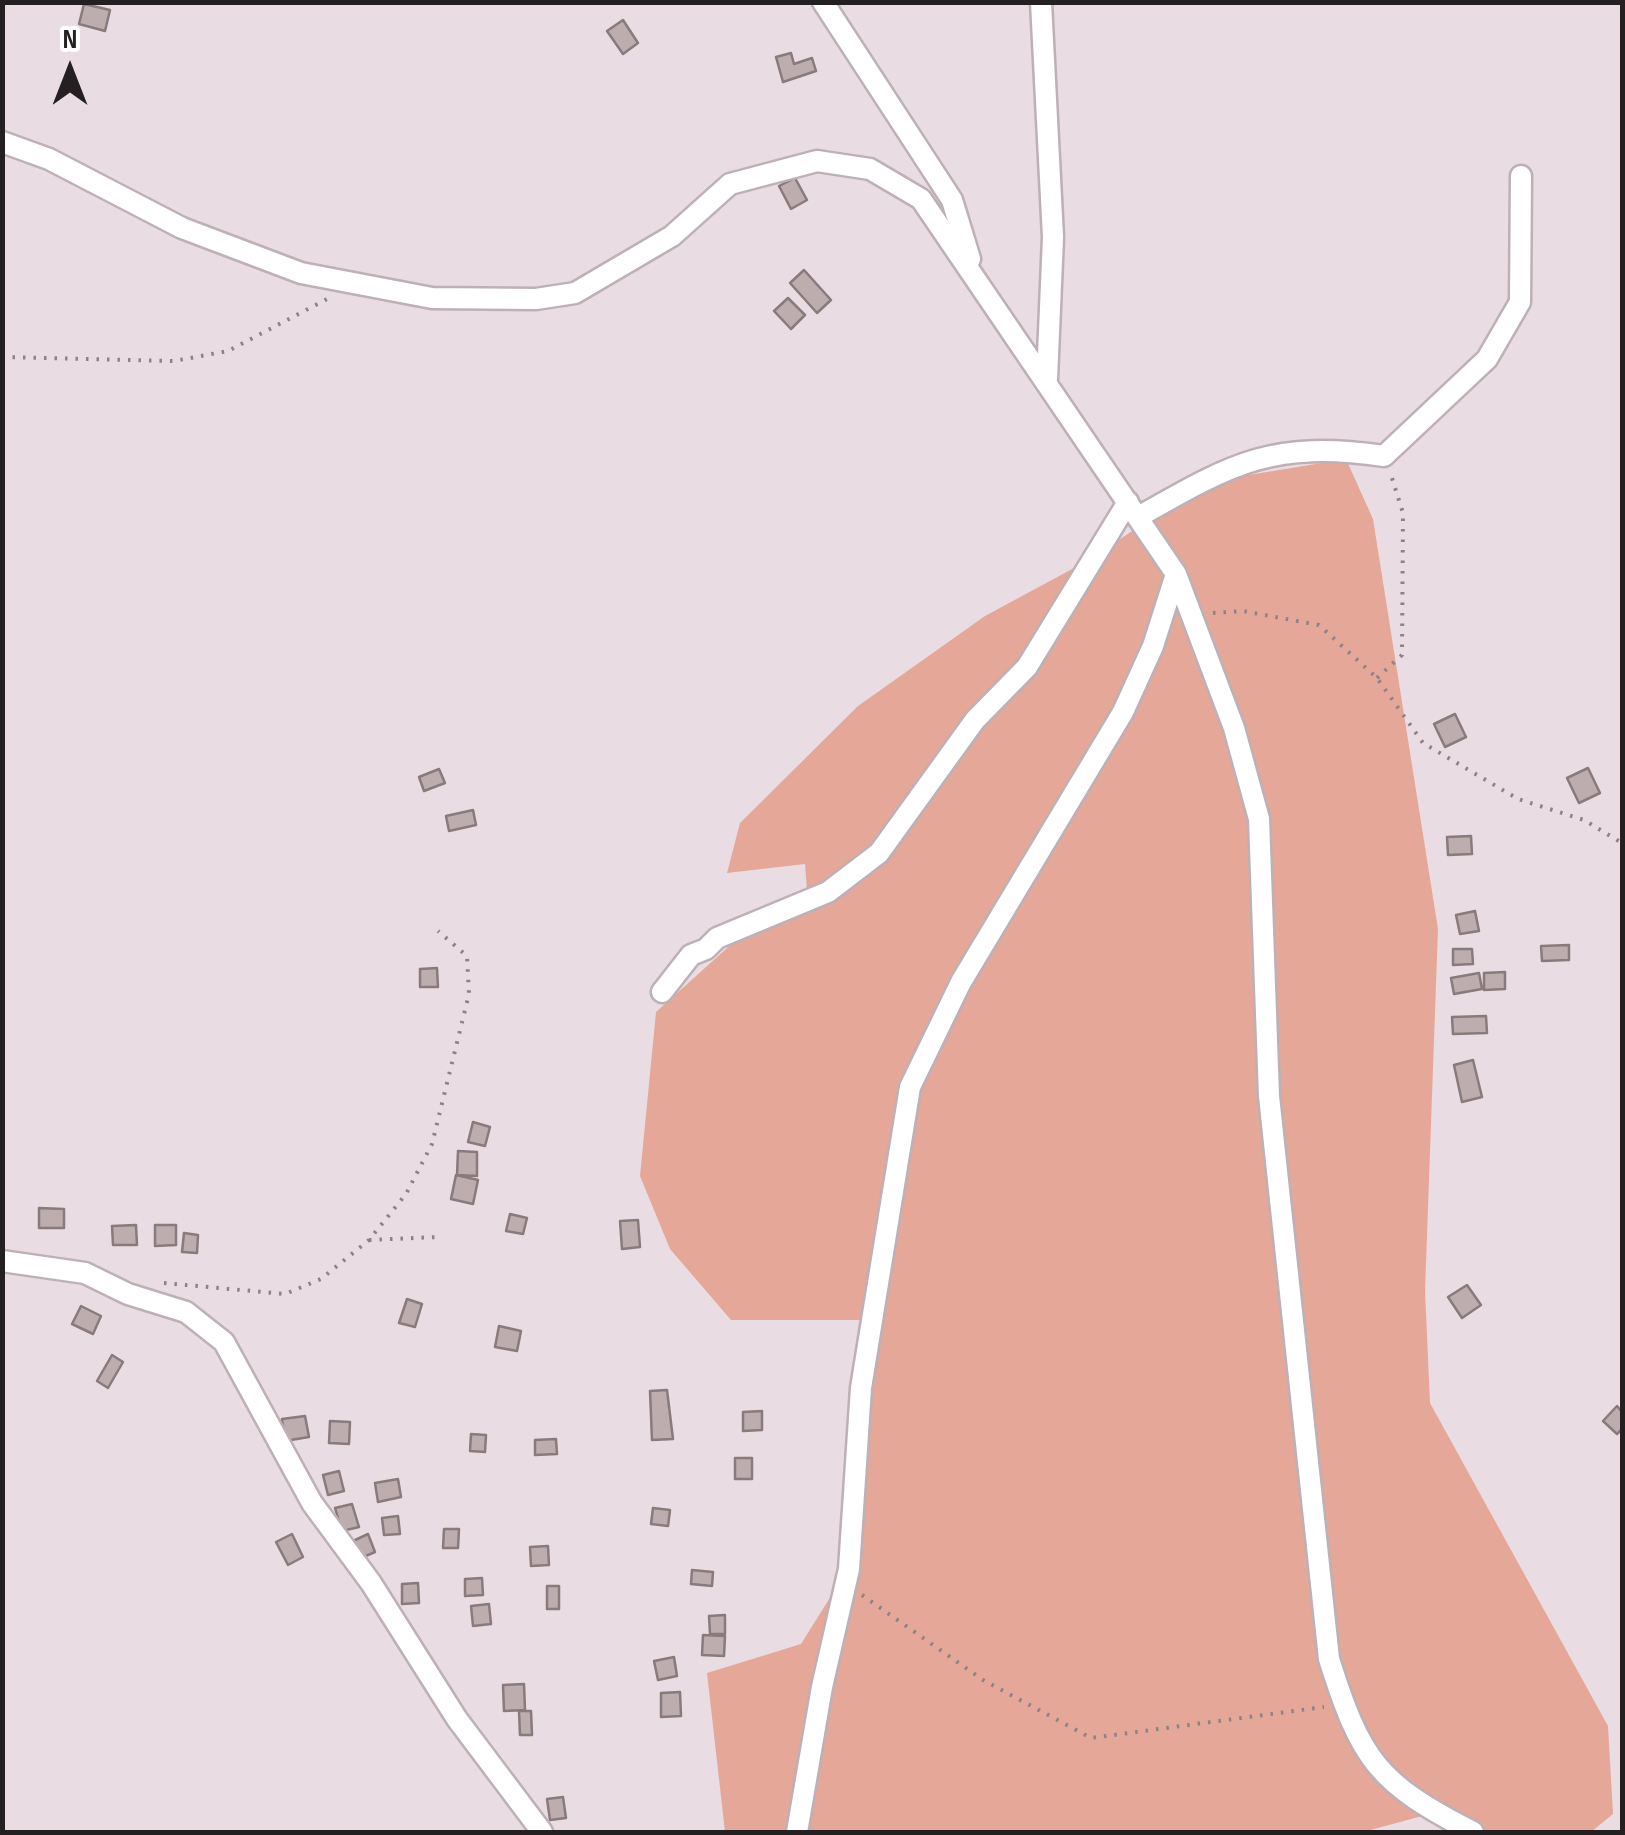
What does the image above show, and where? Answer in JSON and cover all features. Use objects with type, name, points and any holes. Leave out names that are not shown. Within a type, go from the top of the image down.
[{"type":"street","points":[[823,2],[952,200],[974,275]]},
{"type":"street","points":[[1041,2],[1053,237],[1047,379]]},
{"type":"street","points":[[2,142],[49,159],[182,228],[301,273],[432,298],[575,294],[672,236],[730,184],[817,160],[870,169],[920,198],[1047,379],[1176,574],[1234,728],[1258,819],[1270,1096],[1329,1659],[1351,1728],[1376,1768],[1413,1802],[1472,1832]]},
{"type":"street","points":[[662,992],[691,955],[706,949],[717,938],[828,892],[880,852],[975,720],[1026,667],[1133,510],[1218,472],[1285,452],[1326,448],[1384,456],[1487,360],[1520,302],[1521,176]]},
{"type":"street","points":[[797,1832],[822,1687],[846,1582],[860,1388],[910,1087],[962,982],[1123,712],[1153,646],[1176,574]]},
{"type":"street","points":[[2,1261],[85,1273],[128,1294],[186,1312],[224,1342],[312,1503],[371,1583],[457,1720],[542,1832]]},
{"type":"path","points":[[2,356],[174,361],[228,350],[357,284]]},
{"type":"path","points":[[1377,678],[1402,655],[1403,512],[1384,456]]},
{"type":"path","points":[[1190,614],[1243,611],[1319,625],[1377,678],[1423,744],[1518,799],[1584,820],[1622,843]]},
{"type":"path","points":[[162,1283],[284,1294],[321,1278],[369,1240],[406,1194],[432,1144],[465,1013],[470,974],[467,956],[438,931]]},
{"type":"path","points":[[369,1240],[438,1237]]},
{"type":"path","points":[[846,1582],[983,1680],[1091,1738],[1344,1704]]},
{"type":"shaded area","points":[[1346,459],[1373,519],[1438,929],[1425,1291],[1430,1403],[1608,1726],[1613,1814],[1591,1832],[1464,1832],[1426,1815],[1363,1832],[725,1832],[707,1673],[801,1644],[836,1588],[873,1320],[731,1320],[670,1249],[640,1176],[656,1012],[756,922],[807,891],[805,864],[727,873],[740,823],[858,706],[985,616],[1087,561],[1206,482]]},
{"type":"building","points":[[84,4],[110,10],[105,31],[79,24]]},
{"type":"building","points":[[623,20],[638,43],[623,54],[607,31]]},
{"type":"building","points":[[791,53],[794,64],[812,58],[816,71],[783,82],[776,57]]},
{"type":"building","points":[[795,178],[807,200],[791,209],[779,186]]},
{"type":"building","points":[[804,270],[831,300],[817,313],[790,283]]},
{"type":"building","points":[[788,298],[805,315],[791,329],[774,311]]},
{"type":"building","points":[[1455,714],[1466,737],[1445,747],[1434,724]]},
{"type":"building","points":[[1588,768],[1600,793],[1579,803],[1567,778]]},
{"type":"building","points":[[439,769],[445,783],[424,791],[419,777]]},
{"type":"building","points":[[473,810],[476,825],[449,831],[446,816]]},
{"type":"building","points":[[1471,836],[1472,854],[1448,855],[1447,837]]},
{"type":"building","points":[[1475,911],[1479,931],[1460,934],[1456,915]]},
{"type":"building","points":[[1569,945],[1569,960],[1542,961],[1541,946]]},
{"type":"building","points":[[1453,949],[1472,949],[1473,964],[1453,965]]},
{"type":"building","points":[[437,968],[438,987],[420,987],[420,969]]},
{"type":"building","points":[[1505,972],[1505,989],[1484,990],[1484,973]]},
{"type":"building","points":[[1479,973],[1482,989],[1454,994],[1451,978]]},
{"type":"building","points":[[1486,1016],[1487,1033],[1453,1034],[1452,1017]]},
{"type":"building","points":[[1473,1060],[1482,1097],[1462,1102],[1454,1065]]},
{"type":"building","points":[[473,1122],[490,1127],[485,1146],[468,1142]]},
{"type":"building","points":[[458,1151],[477,1152],[477,1176],[457,1175]]},
{"type":"building","points":[[456,1175],[478,1180],[473,1204],[451,1199]]},
{"type":"building","points":[[39,1208],[64,1209],[64,1228],[39,1228]]},
{"type":"building","points":[[510,1214],[527,1218],[523,1234],[506,1231]]},
{"type":"building","points":[[638,1220],[640,1247],[622,1249],[620,1221]]},
{"type":"building","points":[[136,1225],[137,1245],[113,1245],[112,1226]]},
{"type":"building","points":[[155,1225],[176,1225],[176,1245],[155,1246]]},
{"type":"building","points":[[184,1233],[198,1235],[197,1253],[182,1252]]},
{"type":"building","points":[[1467,1285],[1481,1305],[1462,1318],[1448,1297]]},
{"type":"building","points":[[407,1299],[422,1304],[415,1327],[399,1323]]},
{"type":"building","points":[[81,1306],[101,1316],[93,1334],[72,1324]]},
{"type":"building","points":[[499,1326],[521,1331],[517,1351],[495,1347]]},
{"type":"building","points":[[112,1355],[123,1362],[108,1388],[97,1381]]},
{"type":"building","points":[[667,1390],[673,1439],[652,1440],[650,1391]]},
{"type":"building","points":[[1617,1406],[1622,1412],[1622,1429],[1617,1434],[1603,1421]]},
{"type":"building","points":[[762,1411],[762,1430],[743,1431],[743,1412]]},
{"type":"building","points":[[305,1416],[309,1437],[285,1441],[282,1419]]},
{"type":"building","points":[[330,1421],[350,1422],[349,1444],[329,1443]]},
{"type":"building","points":[[471,1434],[486,1435],[485,1452],[470,1451]]},
{"type":"building","points":[[556,1439],[557,1454],[535,1455],[535,1440]]},
{"type":"building","points":[[735,1458],[752,1458],[752,1479],[735,1479]]},
{"type":"building","points":[[339,1471],[344,1491],[328,1495],[323,1475]]},
{"type":"building","points":[[398,1479],[401,1497],[378,1502],[375,1483]]},
{"type":"building","points":[[352,1504],[359,1527],[342,1531],[335,1508]]},
{"type":"building","points":[[653,1508],[670,1510],[668,1526],[651,1524]]},
{"type":"building","points":[[398,1516],[400,1534],[384,1535],[382,1518]]},
{"type":"building","points":[[444,1529],[459,1529],[458,1548],[443,1548]]},
{"type":"building","points":[[292,1534],[303,1557],[288,1565],[276,1542]]},
{"type":"building","points":[[368,1534],[375,1552],[361,1558],[353,1541]]},
{"type":"building","points":[[548,1546],[549,1565],[531,1566],[530,1547]]},
{"type":"building","points":[[692,1570],[713,1572],[712,1586],[691,1584]]},
{"type":"building","points":[[482,1578],[483,1595],[465,1596],[465,1579]]},
{"type":"building","points":[[418,1583],[419,1603],[402,1604],[402,1584]]},
{"type":"building","points":[[547,1586],[559,1586],[559,1609],[547,1609]]},
{"type":"building","points":[[489,1604],[491,1624],[473,1626],[471,1606]]},
{"type":"building","points":[[725,1615],[725,1634],[710,1634],[709,1616]]},
{"type":"building","points":[[703,1635],[725,1636],[724,1656],[702,1655]]},
{"type":"building","points":[[674,1657],[677,1676],[658,1680],[654,1661]]},
{"type":"building","points":[[524,1684],[525,1710],[504,1711],[503,1685]]},
{"type":"building","points":[[680,1692],[681,1716],[661,1717],[661,1693]]},
{"type":"building","points":[[519,1711],[531,1711],[532,1735],[520,1735]]},
{"type":"building","points":[[563,1797],[566,1818],[550,1820],[547,1799]]}]
